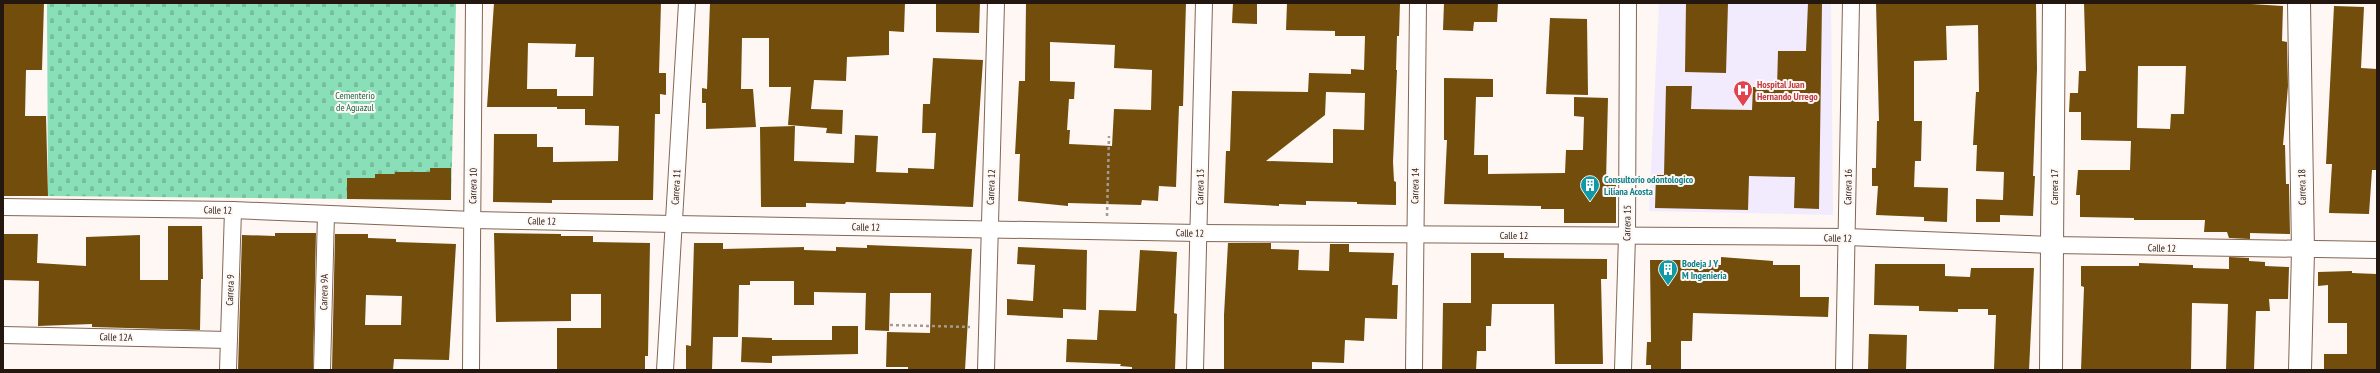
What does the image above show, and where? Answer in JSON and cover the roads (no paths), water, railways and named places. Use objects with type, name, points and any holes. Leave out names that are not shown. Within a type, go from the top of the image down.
[{"type":"street","name":"Carrera 10","points":[[471,370],[474,3]]},
{"type":"street","name":"Carrera 11","points":[[665,370],[686,3]]},
{"type":"street","name":"Carrera 12","points":[[986,370],[996,3]]},
{"type":"street","name":"Carrera 13","points":[[1195,370],[1204,3]]},
{"type":"street","name":"Carrera 14","points":[[1414,370],[1418,3]]},
{"type":"street","name":"Carrera 15","points":[[1623,370],[1627,236],[1628,3]]},
{"type":"street","name":"Carrera 16","points":[[1844,370],[1851,3]]},
{"type":"street","name":"Carrera 17","points":[[2051,370],[2054,3]]},
{"type":"street","name":"Carrera 18","points":[[2299,3],[2303,251],[2300,370]]},
{"type":"street","name":"Calle 12","points":[[3,207],[233,210],[472,220],[674,224],[1199,233],[1847,238],[2303,251],[2377,250]]},
{"type":"street","name":"Carrera 9","points":[[228,370],[233,210]]},
{"type":"street","name":"Carrera 9A","points":[[322,370],[326,214]]},
{"type":"street","name":"Calle 12A","points":[[3,334],[229,340]]},
{"type":"place","name":"Hospital Juan Hernando Urrego","points":[[1743,107]]},
{"type":"place","name":"Consultorio odontologico Liliana Acosta","points":[[1590,202]]},
{"type":"place","name":"Bodeja J Y M Ingenieria","points":[[1668,286]]},
{"type":"park label","name":"Cementerio de Aguazul","points":[[355,100]]}]
